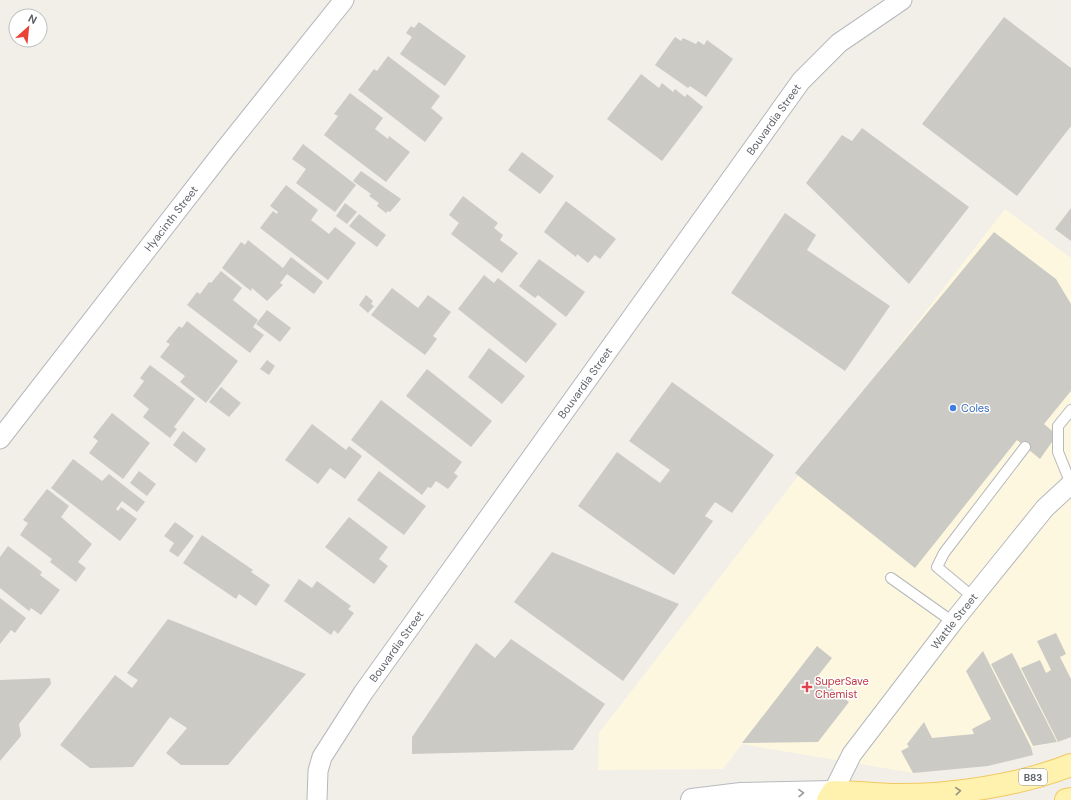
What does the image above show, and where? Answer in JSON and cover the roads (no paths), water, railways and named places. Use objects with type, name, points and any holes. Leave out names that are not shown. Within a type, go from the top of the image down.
[{"type":"main road","name":"B83","points":[[840,796],[891,795],[965,790],[1035,776],[1071,766]]},
{"type":"main road","points":[[692,800],[741,794],[840,796]]},
{"type":"main road","points":[[1066,800],[1071,798]]},
{"type":"street","name":"Hyacinth Street","points":[[0,439],[225,149],[344,0]]},
{"type":"street","name":"Bouvardia Street","points":[[317,800],[318,771],[322,757],[363,693],[801,81],[839,43],[902,0]]},
{"type":"street","name":"Wattle Street","points":[[840,796],[847,767],[852,754],[953,622],[1045,508],[1071,484]]},
{"type":"lane","points":[[1071,410],[1058,426],[1058,452],[1071,484]]},
{"type":"lane","points":[[973,597],[937,566],[944,553],[1025,447]]},
{"type":"lane","points":[[891,578],[953,622]]},
{"type":"place","name":"Coles","points":[[953,408]]},
{"type":"place","name":"SuperSave Chemist","points":[[807,687]]}]
